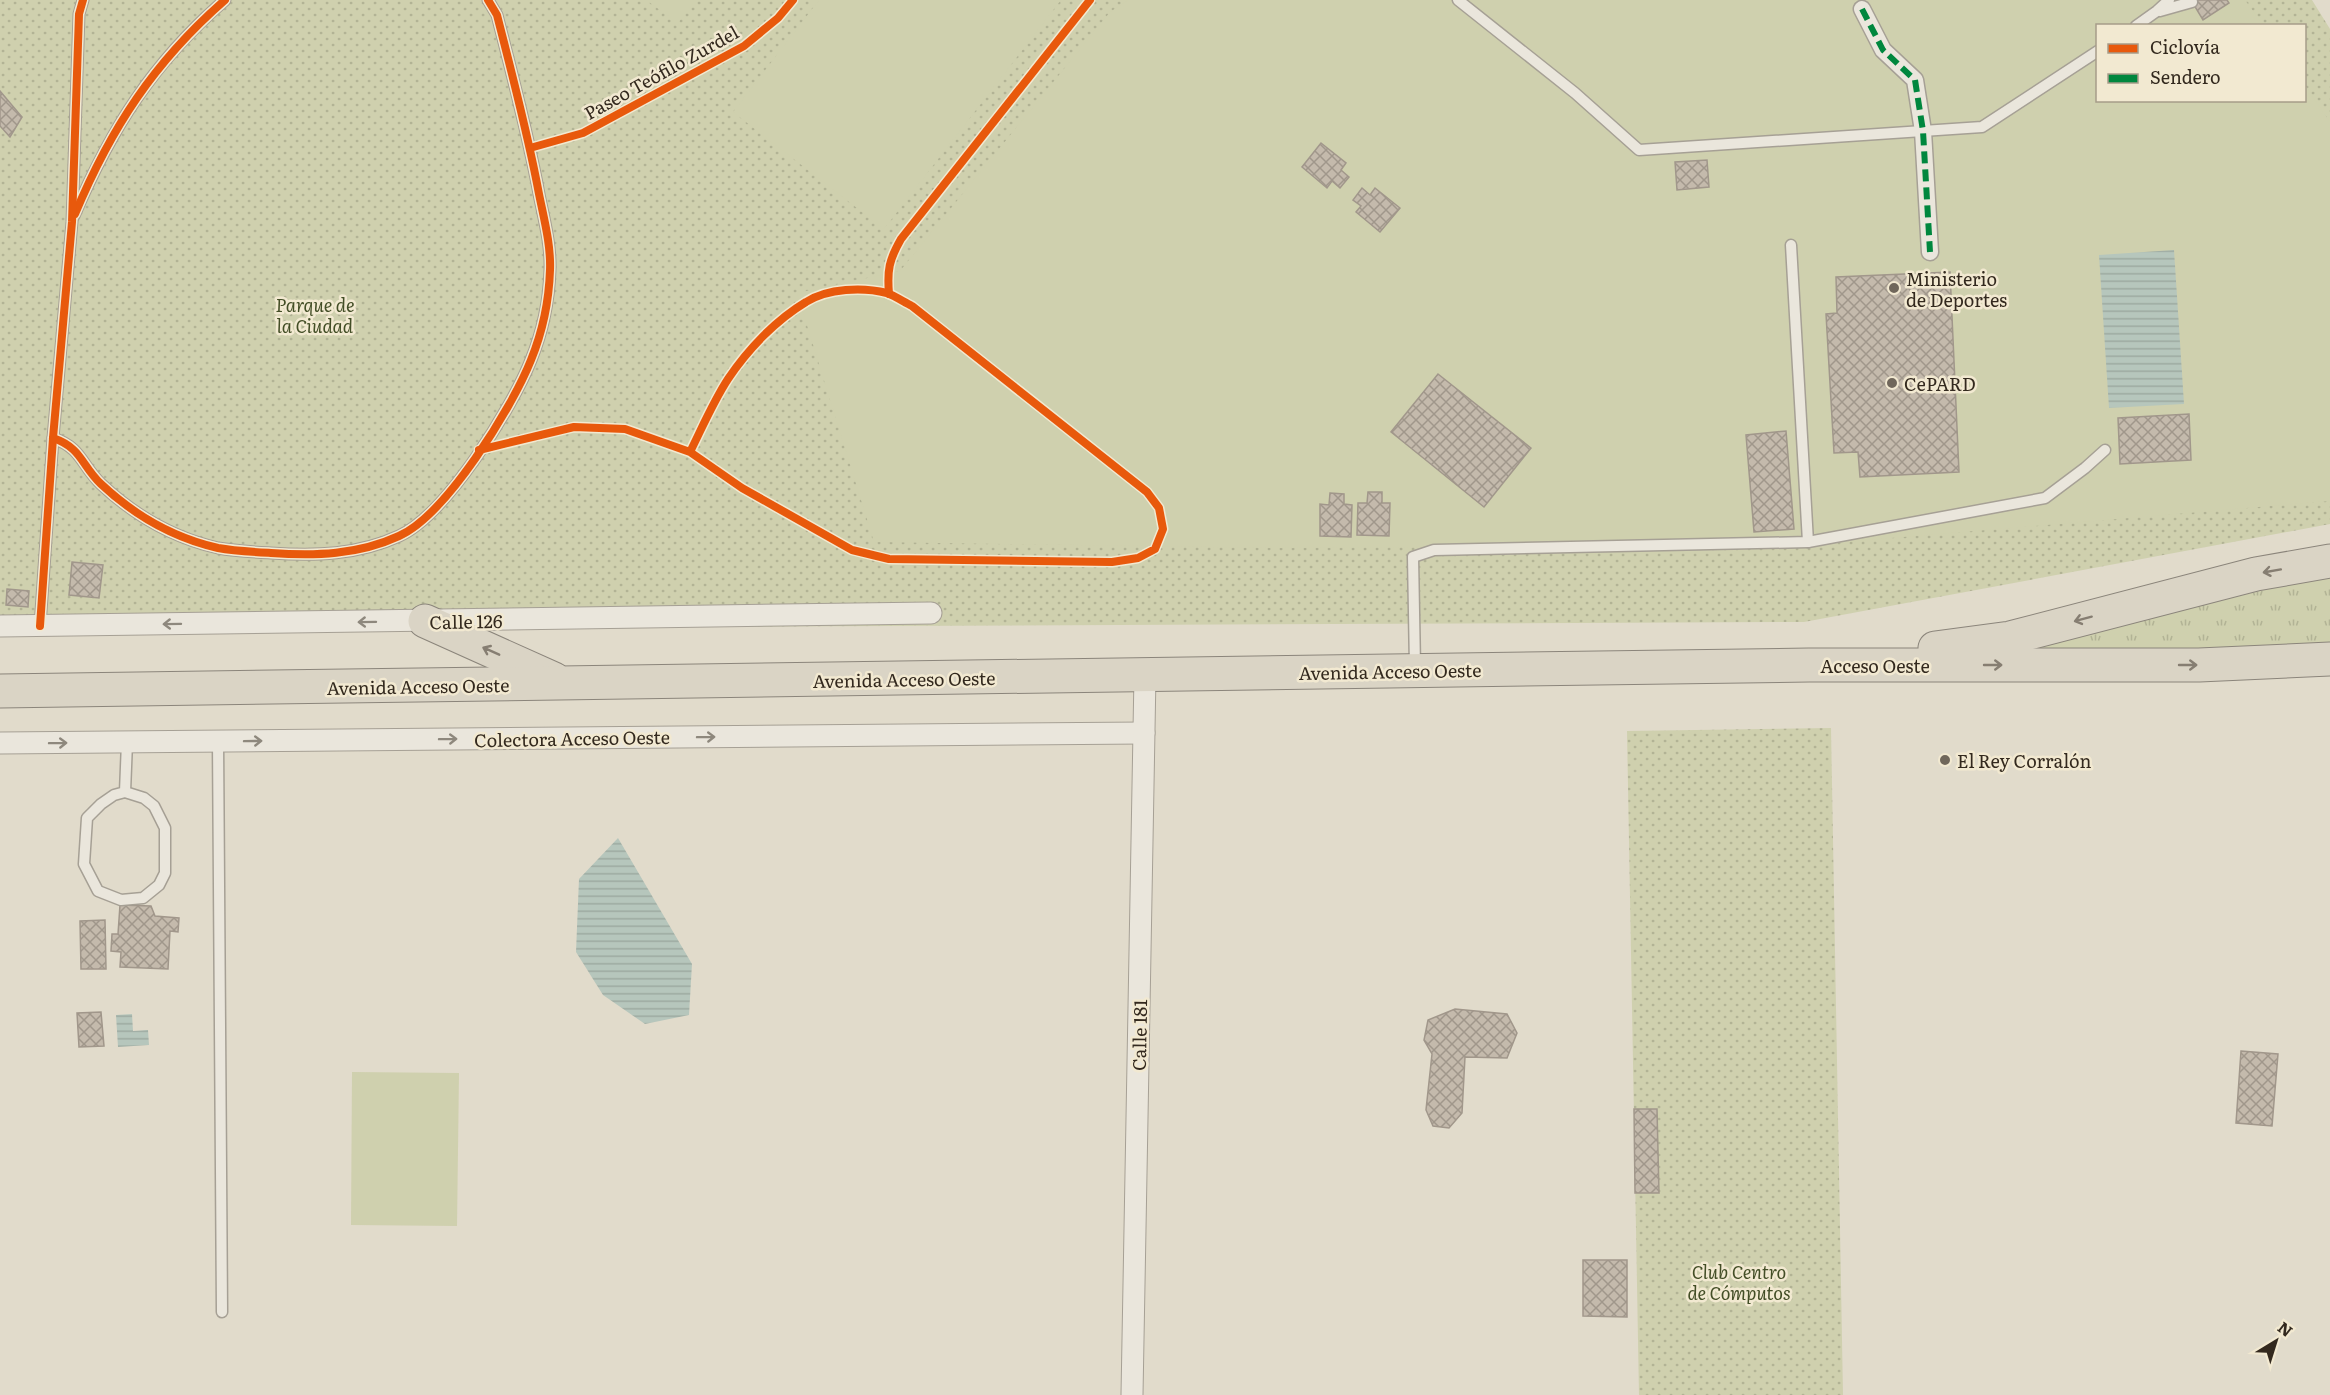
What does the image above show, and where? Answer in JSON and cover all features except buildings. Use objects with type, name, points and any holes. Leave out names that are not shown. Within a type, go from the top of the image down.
[{"type":"highway","name":"Acceso Oeste","points":[[1809,665],[2010,638],[2256,574],[2330,561]]},
{"type":"highway","points":[[425,621],[564,684]]},
{"type":"highway","name":"Acceso Oeste","points":[[1809,665],[2199,665],[2330,659]]},
{"type":"highway","name":"Avenida Acceso Oeste","points":[[0,691],[1809,665]]},
{"type":"street","points":[[1862,9],[1883,50],[1915,80],[1923,131],[1930,252]]},
{"type":"street","name":"Calle 126","points":[[0,626],[931,613]]},
{"type":"street","name":"Calle 181","points":[[1132,1395],[1145,675]]},
{"type":"street","name":"Colectora Acceso Oeste","points":[[0,743],[1144,733]]},
{"type":"lane","points":[[40,626],[53,438],[72,222],[79,14],[83,0]]},
{"type":"lane","points":[[72,222],[95,167],[124,115],[159,67],[199,22],[225,0]]},
{"type":"lane","points":[[53,438],[67,443],[99,483],[166,531],[219,548],[308,556],[344,553],[380,544],[401,535],[417,525],[441,501],[480,450],[521,382],[532,359],[540,333],[548,290],[550,268],[547,236],[531,148],[497,15],[488,0]]},
{"type":"lane","points":[[1458,0],[1575,93],[1639,150],[1982,127],[2096,52]]},
{"type":"lane","points":[[2139,24],[2169,0]]},
{"type":"lane","points":[[2157,11],[2192,2]]},
{"type":"lane","points":[[1791,245],[1808,542]]},
{"type":"lane","points":[[1415,671],[1413,557],[1434,550],[1808,542],[2045,498],[2105,450]]},
{"type":"lane","points":[[218,741],[222,1312]]},
{"type":"lane","points":[[125,792],[127,742]]},
{"type":"lane","points":[[125,792],[144,798],[154,806],[165,828],[165,873],[159,885],[143,898],[121,900],[98,891],[84,864],[87,818],[114,795],[125,792]]},
{"type":"green space","name":"Parque de la Ciudad","points":[[0,0],[2312,0],[2330,29],[2330,524],[1804,622],[0,630]]},
{"type":"green space","points":[[646,0],[695,0],[678,23]]},
{"type":"green space","points":[[819,0],[1061,0],[884,229],[733,112]]},
{"type":"green space","points":[[1128,0],[2245,0],[2262,24],[2096,24],[2096,102],[2306,102],[2306,86],[2330,122],[2330,501],[1820,544],[1277,548],[874,542],[797,293],[900,271],[1110,12]]},
{"type":"green space","points":[[2330,573],[2330,645],[2002,656]]},
{"type":"green space","name":"Club Centro de Cómputos","points":[[1831,728],[1843,1395],[1639,1395],[1627,731]]},
{"type":"green space","points":[[352,1072],[459,1073],[457,1226],[351,1225]]},
{"type":"shaded area","points":[[2174,250],[2184,404],[2109,408],[2099,255]]},
{"type":"shaded area","points":[[618,838],[692,964],[689,1015],[645,1024],[603,995],[576,952],[579,879]]},
{"type":"shaded area","points":[[132,1014],[133,1031],[148,1030],[149,1045],[118,1047],[116,1015]]},
{"type":"marked path","points":[[1862,9],[1883,50],[1915,80],[1923,131],[1930,252]]},
{"type":"cycle path","points":[[40,626],[53,438],[72,222],[79,14],[83,0]]},
{"type":"cycle path","points":[[75,214],[104,153],[137,98],[177,48],[225,0]]},
{"type":"cycle path","points":[[53,438],[76,452],[94,477],[127,506],[170,532],[218,548],[304,554],[352,551],[399,536],[437,506],[476,458],[522,380],[542,328],[549,281],[548,242],[530,149],[497,15],[488,0]]},
{"type":"cycle path","name":"Paseo Teófilo Zurdel","points":[[530,148],[583,133],[744,46],[778,18],[793,0]]},
{"type":"cycle path","points":[[889,294],[890,265],[901,239],[1090,0]]},
{"type":"cycle path","points":[[479,450],[574,427],[625,429],[690,452],[742,488],[852,550],[889,559],[1112,562],[1138,558],[1155,549],[1163,529],[1159,508],[1147,492],[912,306],[890,294],[878,291],[835,291],[815,297],[773,326],[744,357],[728,379],[690,452]]},
{"type":"place","name":"Ministerio de Deportes","points":[[1894,288]]},
{"type":"place","name":"CePARD","points":[[1892,383]]},
{"type":"place","name":"El Rey Corralón","points":[[1945,760]]}]
